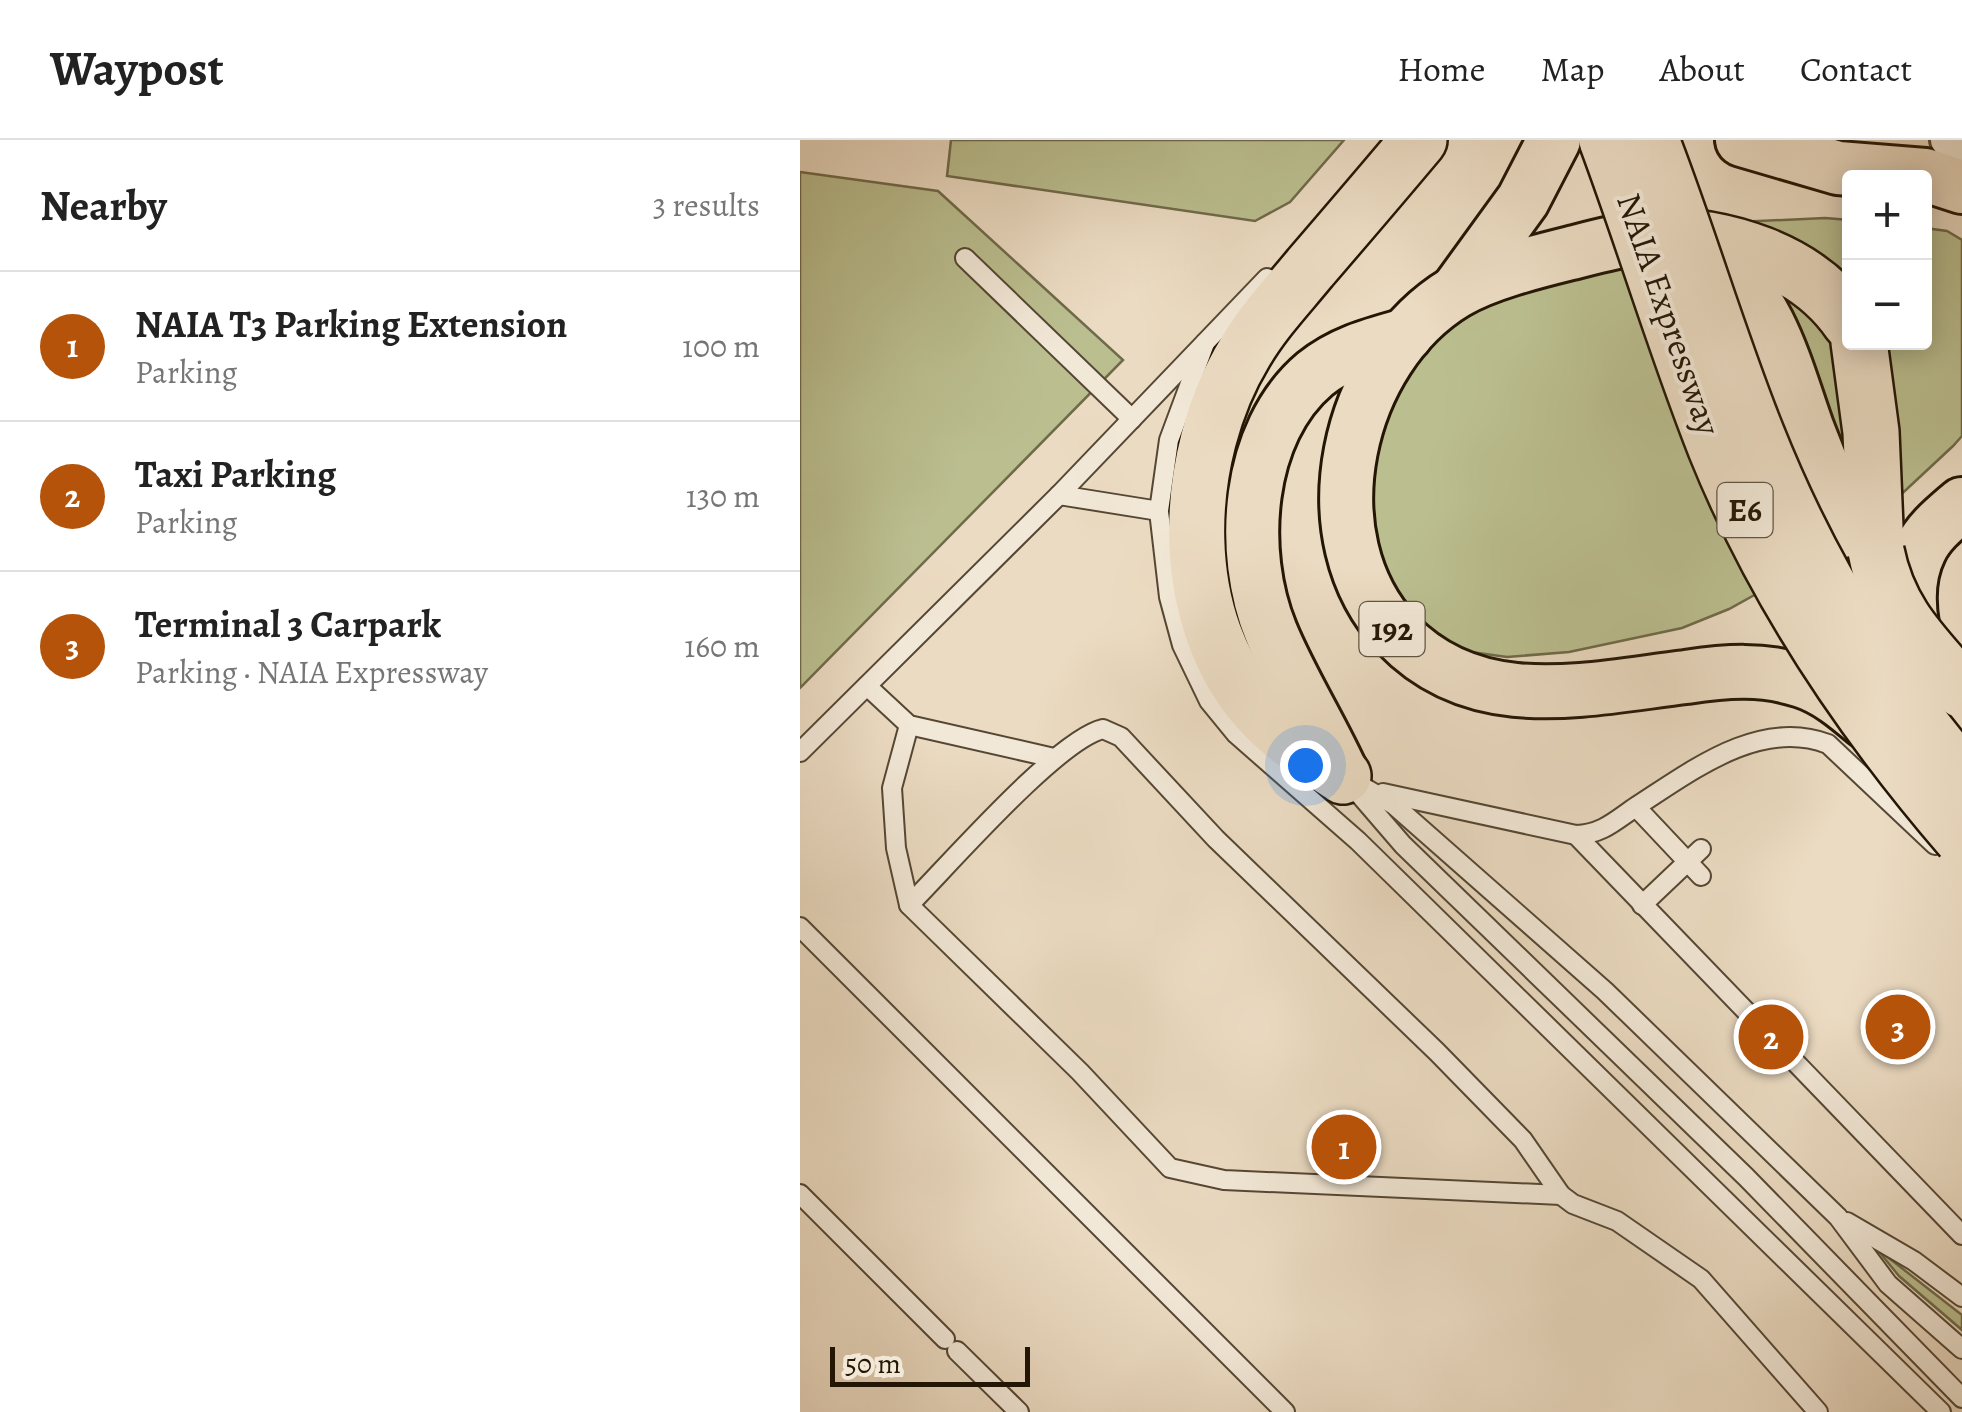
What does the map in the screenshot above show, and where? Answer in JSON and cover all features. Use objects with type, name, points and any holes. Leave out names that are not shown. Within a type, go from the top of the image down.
[{"type":"highway","points":[[1358,783],[1303,749],[1265,716],[1242,687],[1208,616],[1198,563],[1198,510],[1206,456],[1219,408],[1248,347],[1419,140]]},
{"type":"highway","name":"NAIA Expressway","points":[[1607,140],[1716,448],[1760,545],[1856,707],[1958,838]]},
{"type":"highway","name":"NAIA Expressway","points":[[1651,140],[1757,435],[1797,525],[1840,608],[1936,746],[1962,775]]},
{"type":"highway","points":[[1650,235],[1684,235],[1719,242],[1787,266],[1812,281],[1842,323]]},
{"type":"highway","points":[[1858,350],[1876,551],[1884,587],[1902,622],[1957,699]]},
{"type":"main road","name":"192","points":[[1554,140],[1523,200],[1457,291],[1406,335],[1377,378],[1363,408],[1352,442],[1346,498],[1351,546],[1364,588],[1396,633],[1438,668],[1479,686],[1568,690],[1764,672],[1822,689],[1889,743],[1958,838]]},
{"type":"main road","points":[[1742,140],[1838,168],[1868,170]]},
{"type":"main road","points":[[1932,180],[1962,187]]},
{"type":"main road","name":"192","points":[[1457,291],[1552,258],[1650,235]]},
{"type":"main road","points":[[1650,235],[1676,239],[1716,258],[1752,295],[1766,318],[1843,524],[1865,606],[1957,699]]},
{"type":"main road","points":[[1358,783],[1270,630],[1256,571],[1254,502],[1270,442],[1301,387],[1350,352],[1406,335]]},
{"type":"main road","points":[[1945,521],[1914,567],[1910,618],[1916,646],[1957,699]]},
{"type":"street","points":[[1947,140],[1962,154]]},
{"type":"lane","points":[[1919,170],[1962,166]]},
{"type":"lane","points":[[965,258],[1132,419]]},
{"type":"lane","points":[[800,752],[1059,495],[1285,260]]},
{"type":"lane","points":[[1206,343],[1181,400],[1169,440],[1159,511],[1169,598],[1182,646],[1208,700],[1236,734],[1358,840],[1941,1412]]},
{"type":"lane","points":[[1059,495],[1159,511]]},
{"type":"lane","points":[[866,686],[908,724],[1054,758]]},
{"type":"lane","points":[[908,724],[892,788],[896,848],[909,906],[1080,1072],[1170,1168],[1202,1177],[1561,1195]]},
{"type":"lane","points":[[909,906],[1054,758],[1087,732],[1103,728],[1121,737],[1216,839],[1438,1052],[1523,1140],[1561,1195],[1572,1204],[1617,1221],[1702,1279],[1818,1412]]},
{"type":"lane","points":[[1358,783],[1455,811],[1576,835],[1604,831],[1732,749],[1760,739],[1811,738],[1828,744],[1939,848],[1958,838]]},
{"type":"lane","points":[[1358,783],[1403,846],[1746,1177],[1962,1398]]},
{"type":"lane","points":[[1358,783],[1605,991],[1838,1217],[1888,1284],[1962,1349]]},
{"type":"lane","points":[[1636,807],[1696,862],[1642,905]]},
{"type":"lane","points":[[1576,835],[1962,1236]]},
{"type":"lane","points":[[800,918],[804,931],[1285,1412]]},
{"type":"lane","points":[[800,1194],[1019,1412]]},
{"type":"lane","points":[[1838,1217],[1914,1261],[1962,1297]]},
{"type":"green space","points":[[951,140],[1344,140],[1290,202],[1255,221],[947,176]]},
{"type":"green space","points":[[800,172],[938,191],[1123,360],[800,688]]},
{"type":"green space","points":[[1842,219],[1842,350],[1932,350],[1932,229],[1947,231],[1962,240],[1962,436],[1893,502],[1776,583],[1729,609],[1682,628],[1569,652],[1507,657],[1464,651],[1416,628],[1366,550],[1377,414],[1439,333],[1490,301],[1715,223]]},
{"type":"green space","points":[[1876,1248],[1962,1315],[1962,1330],[1899,1276]]},
{"type":"place","name":"Terminal 3 Carpark","points":[[1898,1027]]},
{"type":"place","name":"Taxi Parking","points":[[1771,1037]]},
{"type":"place","name":"NAIA T3 Parking Extension","points":[[1344,1147]]}]
